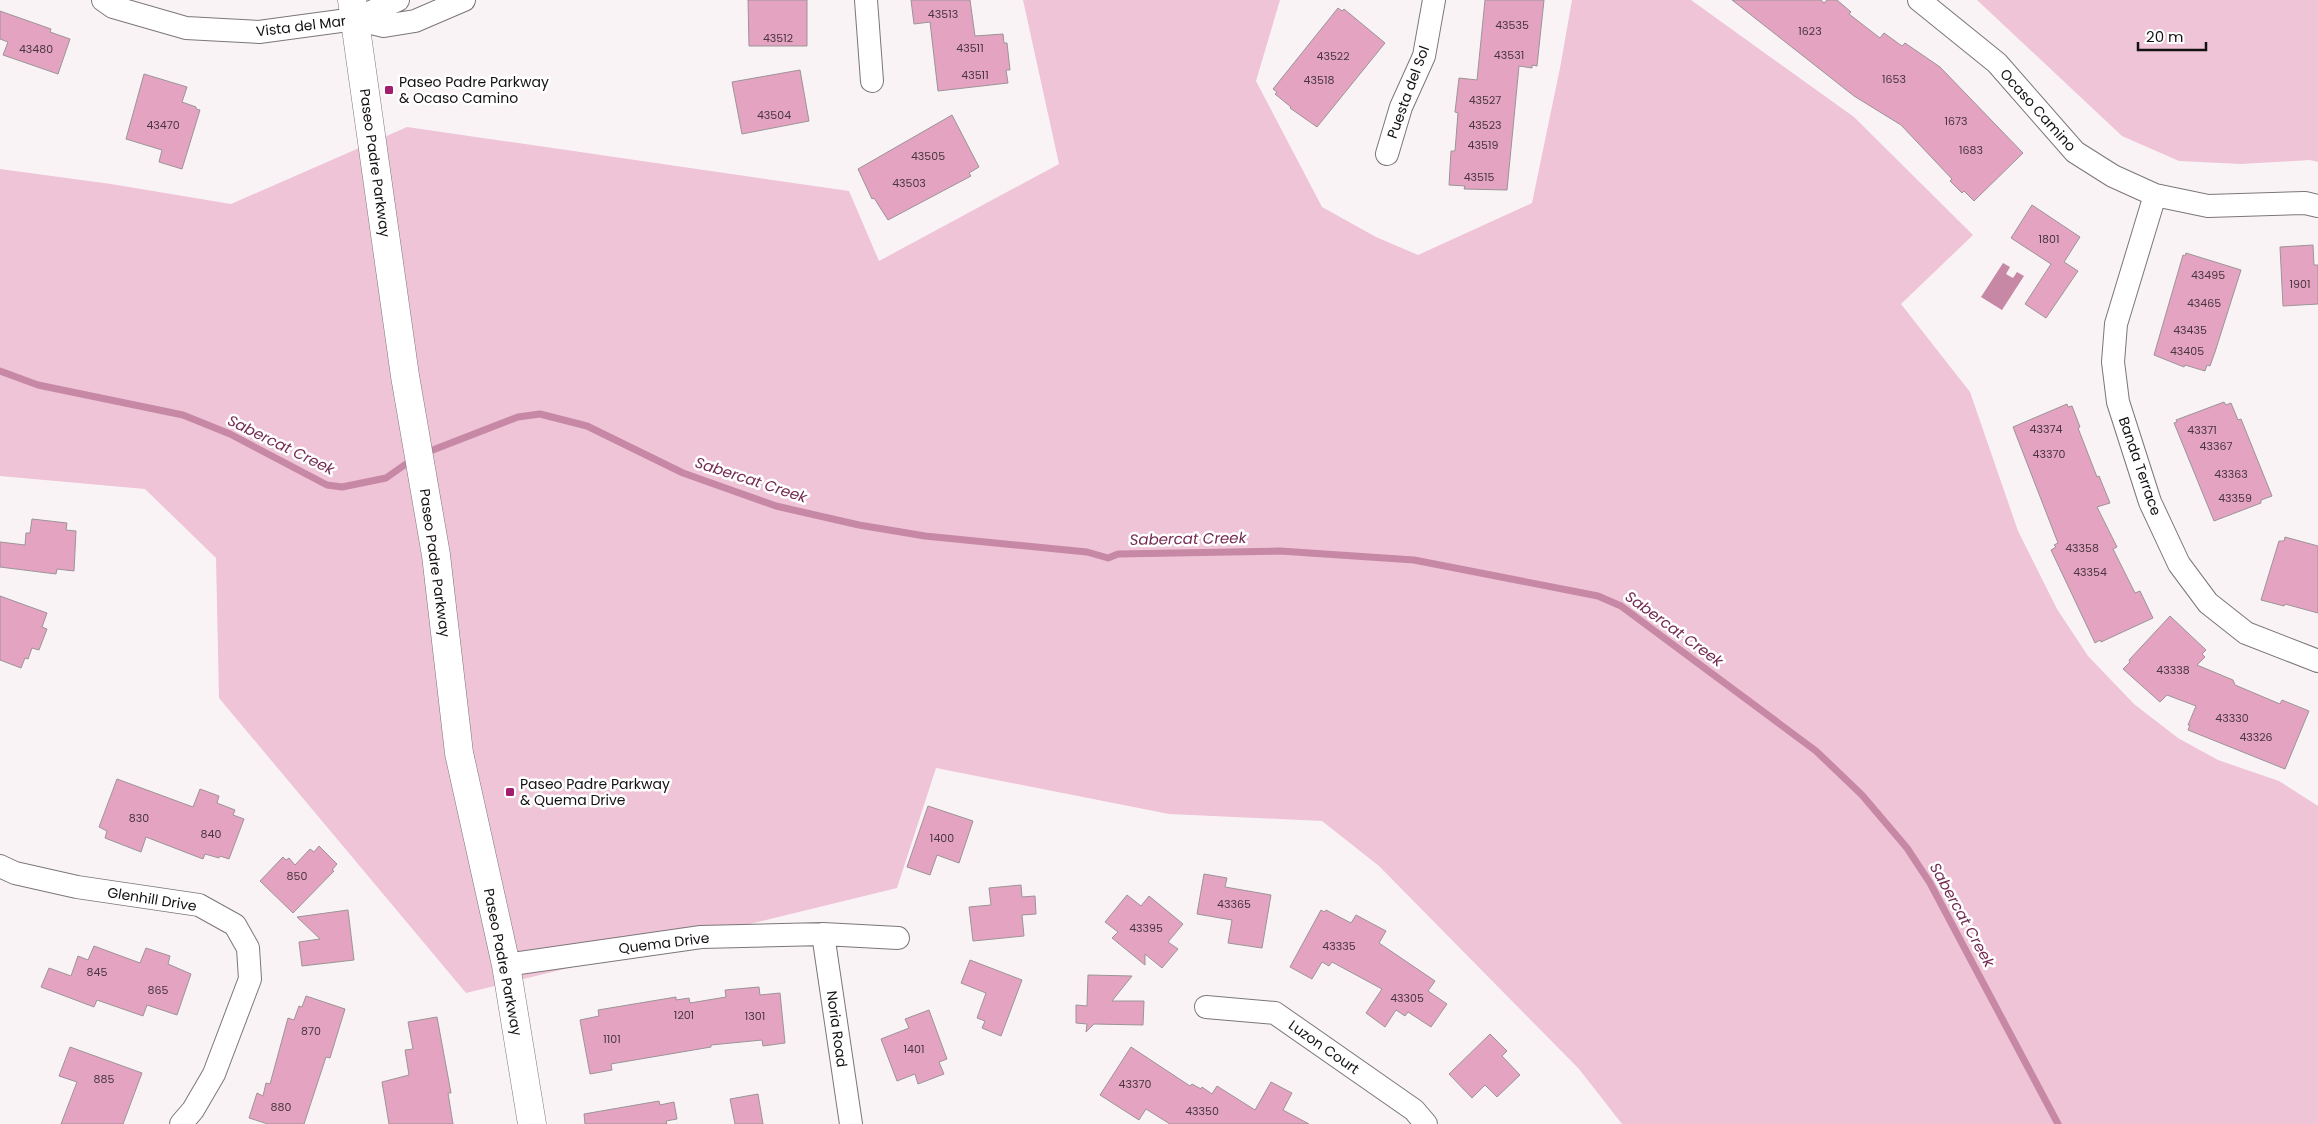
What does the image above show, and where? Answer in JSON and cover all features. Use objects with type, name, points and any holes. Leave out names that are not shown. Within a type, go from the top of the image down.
[{"type":"main road","name":"Paseo Padre Parkway","points":[[354,10],[405,376],[436,555],[459,753],[506,965],[532,1124]]},
{"type":"street","name":"Vista del Mar","points":[[103,0],[112,7],[186,28],[259,32],[354,10]]},
{"type":"street","points":[[354,10],[398,0]]},
{"type":"street","points":[[354,10],[384,26],[415,22],[464,0]]},
{"type":"street","points":[[866,0],[872,81]]},
{"type":"street","name":"Puesta del Sol","points":[[1387,154],[1401,107],[1424,56],[1434,0]]},
{"type":"street","name":"Ocaso Camino","points":[[1919,0],[1997,63],[2075,152],[2113,176],[2155,195],[2208,206],[2305,203],[2318,206]]},
{"type":"street","name":"Banda Terrace","points":[[2155,195],[2116,324],[2113,362],[2118,402],[2150,502],[2179,564],[2208,604],[2246,633],[2318,662]]},
{"type":"street","name":"Glenhill Drive","points":[[0,866],[15,874],[76,887],[199,905],[235,925],[248,948],[250,979],[214,1074],[193,1110],[181,1124]]},
{"type":"street","name":"Quema Drive","points":[[506,965],[701,937],[823,934],[898,938]]},
{"type":"street","name":"Noria Road","points":[[823,934],[851,1124]]},
{"type":"street","name":"Luzon Court","points":[[1206,1007],[1274,1013],[1414,1110],[1426,1124]]},
{"type":"shaded area","points":[[1023,0],[1280,0],[1256,81],[1322,207],[1376,237],[1418,255],[1532,203],[1572,0],[1691,0],[1854,117],[1973,235],[1901,304],[1970,392],[2018,531],[2057,609],[2088,656],[2134,704],[2178,738],[2218,760],[2279,781],[2318,806],[2318,1124],[1622,1124],[1579,1069],[1379,866],[1322,821],[1169,814],[936,768],[897,888],[466,993],[219,698],[216,558],[145,489],[0,476],[0,169],[111,184],[231,204],[407,127],[849,191],[879,261],[1059,164]]},
{"type":"shaded area","points":[[1977,0],[2318,0],[2318,162],[2310,160],[2241,164],[2179,161],[2122,136]]},
{"type":"shaded area","points":[[2003,263],[2010,267],[2006,274],[2013,278],[2017,272],[2024,276],[2002,310],[1981,297]]},
{"type":"building","points":[[748,0],[807,0],[807,46],[749,46]]},
{"type":"building","points":[[911,0],[970,0],[975,36],[1003,34],[1004,43],[1007,43],[1010,70],[1006,70],[1008,83],[938,91],[930,22],[914,24]]},
{"type":"building","points":[[1485,0],[1544,0],[1537,66],[1532,65],[1532,68],[1519,66],[1507,190],[1464,189],[1465,186],[1449,185],[1451,151],[1455,151],[1458,113],[1455,112],[1459,78],[1477,80]]},
{"type":"building","points":[[1732,0],[1821,0],[1824,3],[1827,0],[1837,0],[1851,12],[1849,14],[1880,38],[1884,33],[1902,46],[1905,43],[1940,67],[2023,153],[1974,201],[1964,191],[1962,193],[1950,181],[1952,179],[1901,125],[1854,96]]},
{"type":"building","points":[[1338,8],[1342,11],[1344,9],[1385,43],[1317,127],[1290,108],[1275,94],[1277,92],[1273,89]]},
{"type":"building","points":[[0,11],[51,29],[50,32],[70,39],[58,74],[3,55],[8,42],[0,39]]},
{"type":"building","points":[[800,70],[809,121],[742,134],[732,82]]},
{"type":"building","points":[[144,74],[187,87],[182,102],[200,110],[182,169],[159,162],[162,150],[126,139]]},
{"type":"building","points":[[952,115],[979,167],[969,173],[971,176],[888,220],[874,198],[872,199],[858,169]]},
{"type":"building","points":[[2032,205],[2080,237],[2064,262],[2078,271],[2046,318],[2025,304],[2051,264],[2011,238]]},
{"type":"building","points":[[2313,245],[2314,265],[2318,265],[2318,304],[2283,306],[2280,247]]},
{"type":"building","points":[[2186,253],[2241,270],[2215,352],[2210,366],[2207,365],[2205,371],[2185,365],[2184,367],[2154,355],[2183,255],[2185,256]]},
{"type":"building","points":[[2224,402],[2226,405],[2231,403],[2238,420],[2241,419],[2272,496],[2261,500],[2261,503],[2214,521],[2174,423],[2177,422],[2176,420]]},
{"type":"building","points":[[2067,404],[2068,407],[2072,406],[2080,427],[2078,428],[2097,477],[2099,476],[2110,503],[2097,507],[2117,547],[2113,549],[2135,593],[2140,591],[2153,618],[2095,643],[2051,550],[2058,543],[2013,427]]},
{"type":"building","points":[[32,519],[67,523],[66,530],[76,531],[74,571],[57,569],[56,574],[0,567],[0,542],[25,545],[26,533],[30,533]]},
{"type":"building","points":[[2285,537],[2318,546],[2318,613],[2261,600],[2279,541],[2284,541]]},
{"type":"building","points":[[0,596],[47,613],[42,627],[47,629],[39,650],[32,648],[28,659],[25,658],[21,668],[0,660]]},
{"type":"building","points":[[2170,616],[2206,650],[2202,654],[2205,657],[2197,665],[2233,680],[2235,685],[2280,704],[2282,700],[2309,711],[2285,769],[2188,730],[2190,725],[2188,725],[2196,706],[2167,695],[2160,702],[2123,669]]},
{"type":"building","points":[[117,779],[193,807],[200,789],[219,796],[217,803],[235,810],[233,815],[244,819],[229,859],[205,854],[203,859],[146,837],[141,852],[105,838],[107,831],[99,827]]},
{"type":"building","points":[[928,806],[973,821],[959,863],[937,855],[930,875],[907,867]]},
{"type":"building","points":[[319,846],[337,864],[332,870],[334,871],[293,913],[260,881],[283,857],[286,860],[289,858],[295,865],[310,849],[314,852]]},
{"type":"building","points":[[1204,874],[1227,878],[1225,887],[1271,895],[1262,948],[1228,943],[1232,920],[1197,914]]},
{"type":"building","points":[[1021,885],[1022,897],[1035,896],[1036,914],[1022,915],[1024,936],[973,941],[969,907],[991,905],[989,888]]},
{"type":"building","points":[[1127,895],[1141,906],[1149,896],[1183,924],[1168,942],[1178,949],[1162,968],[1145,954],[1145,965],[1112,938],[1118,932],[1105,922]]},
{"type":"building","points":[[348,910],[354,960],[302,966],[299,942],[320,939],[297,917]]},
{"type":"building","points":[[1321,910],[1324,912],[1326,910],[1351,923],[1356,915],[1386,931],[1379,943],[1435,981],[1428,991],[1447,1004],[1431,1027],[1408,1012],[1405,1016],[1396,1010],[1385,1027],[1366,1013],[1382,989],[1332,962],[1329,966],[1322,962],[1312,979],[1290,967]]},
{"type":"building","points":[[94,946],[140,963],[146,948],[170,956],[168,964],[191,974],[177,1015],[147,1005],[143,1016],[97,1000],[94,1007],[41,987],[49,968],[71,976],[78,956],[88,960]]},
{"type":"building","points":[[970,960],[1022,980],[1001,1036],[982,1028],[985,1021],[977,1018],[986,993],[961,983]]},
{"type":"building","points":[[1088,975],[1132,976],[1112,1001],[1144,1001],[1143,1025],[1094,1024],[1086,1032],[1087,1024],[1076,1023],[1076,1005],[1087,1006]]},
{"type":"building","points":[[759,987],[760,995],[780,993],[785,1043],[763,1046],[762,1040],[711,1045],[711,1047],[611,1064],[612,1070],[590,1074],[580,1020],[599,1016],[598,1010],[676,997],[676,1000],[689,998],[690,1003],[726,997],[725,990]]},
{"type":"building","points":[[306,996],[345,1009],[330,1058],[326,1057],[304,1124],[268,1124],[249,1118],[257,1093],[263,1096],[266,1083],[270,1084],[288,1018],[294,1020],[299,1006],[302,1007]]},
{"type":"building","points":[[929,1010],[947,1059],[939,1062],[944,1074],[918,1084],[915,1074],[897,1081],[881,1039],[909,1028],[905,1019]]},
{"type":"building","points":[[437,1017],[451,1093],[448,1093],[453,1124],[389,1124],[382,1082],[409,1075],[405,1050],[413,1049],[408,1022]]},
{"type":"building","points":[[1490,1034],[1507,1051],[1502,1056],[1520,1075],[1497,1097],[1485,1085],[1472,1098],[1449,1074]]},
{"type":"building","points":[[70,1047],[142,1073],[123,1124],[61,1124],[77,1082],[59,1076]]},
{"type":"building","points":[[1131,1047],[1190,1086],[1192,1084],[1201,1089],[1202,1087],[1212,1094],[1217,1086],[1255,1110],[1271,1082],[1292,1093],[1283,1110],[1309,1124],[1170,1124],[1146,1109],[1139,1120],[1100,1095]]},
{"type":"building","points":[[758,1094],[763,1124],[735,1124],[730,1099]]},
{"type":"building","points":[[659,1101],[660,1105],[674,1102],[677,1119],[666,1121],[667,1124],[585,1124],[584,1114]]},
{"type":"waterway","name":"Sabercat Creek","points":[[0,371],[38,385],[183,415],[230,434],[327,485],[342,487],[386,478],[413,459]]},
{"type":"waterway","name":"Sabercat Creek","points":[[425,453],[518,417],[540,414],[587,426],[683,473],[776,506],[859,525],[925,536],[1087,552],[1108,558],[1118,554],[1280,551],[1414,560],[1598,596],[1621,606],[1816,751],[1862,795],[1907,848],[1930,883],[2058,1124]]},
{"type":"place","name":"Paseo Padre Parkway & Ocaso Camino","points":[[389,90]]},
{"type":"place","name":"Paseo Padre Parkway & Quema Drive","points":[[510,792]]}]
